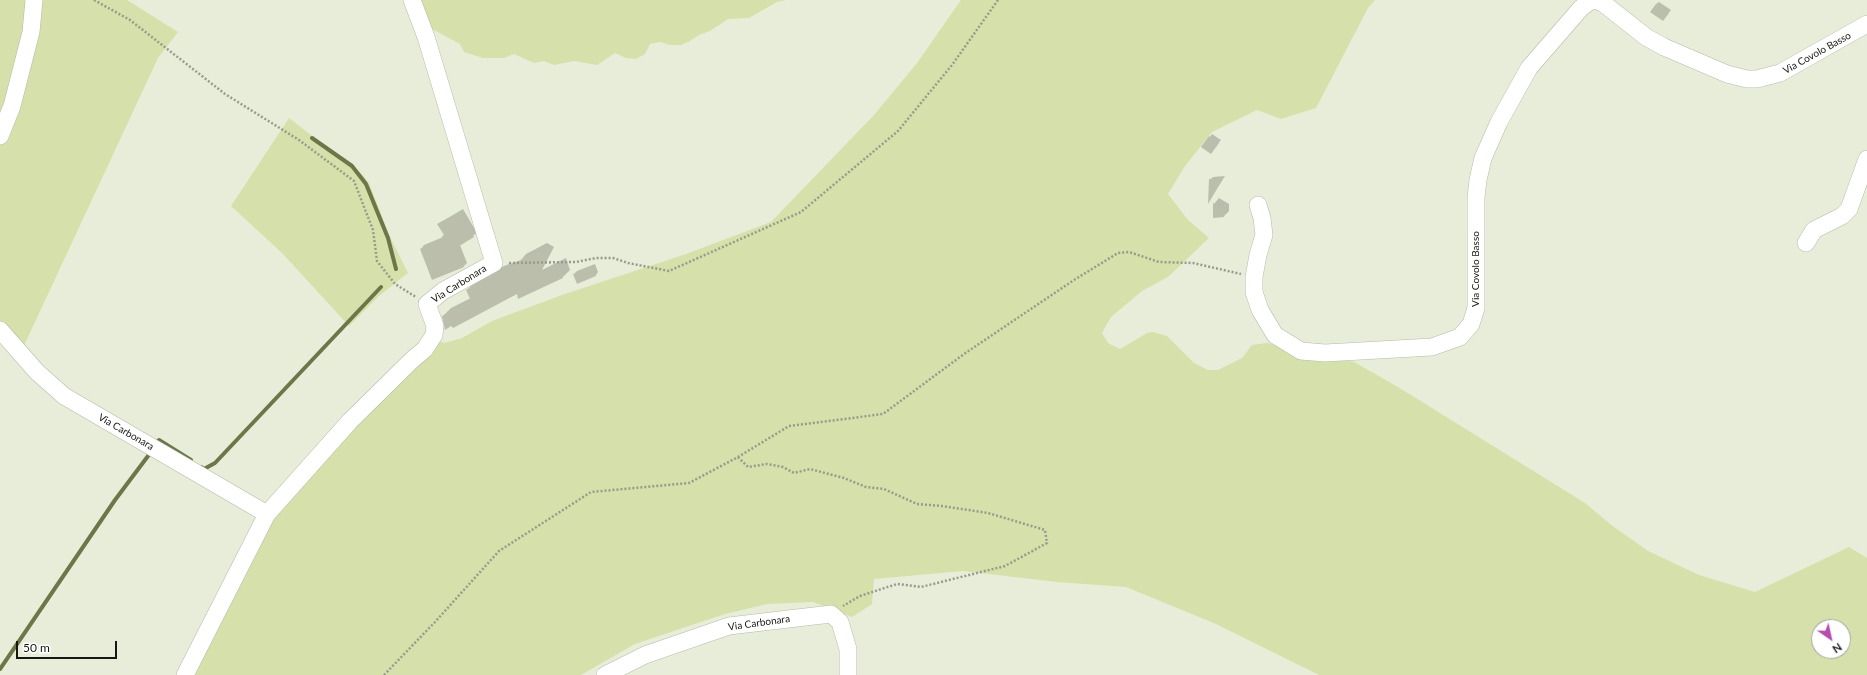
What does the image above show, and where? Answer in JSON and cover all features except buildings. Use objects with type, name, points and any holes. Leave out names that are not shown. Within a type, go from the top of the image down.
[{"type":"street","points":[[0,136],[12,106],[31,32],[34,0]]},
{"type":"street","name":"Via Carbonara","points":[[185,675],[267,514],[350,421],[425,349],[434,335],[435,326],[427,304],[443,291],[494,263],[426,37],[412,0]]},
{"type":"street","name":"Via Covolo Basso","points":[[1258,205],[1262,218],[1264,235],[1254,277],[1254,292],[1260,310],[1275,334],[1301,351],[1332,353],[1432,347],[1460,337],[1469,328],[1476,308],[1476,197],[1483,158],[1499,122],[1530,68],[1581,8],[1593,0],[1603,3],[1646,37],[1660,45],[1727,74],[1747,79],[1757,79],[1780,73],[1867,24]]},
{"type":"street","points":[[1806,243],[1814,230],[1842,216],[1849,210],[1867,159]]},
{"type":"street","name":"Via Carbonara","points":[[0,330],[37,372],[64,396],[267,514]]},
{"type":"street","points":[[831,614],[840,622],[848,650],[848,675]]},
{"type":"street","name":"Via Carbonara","points":[[605,675],[645,655],[729,626],[831,614]]},
{"type":"path","points":[[94,0],[130,20],[225,94],[299,140],[354,180],[373,230],[377,261],[395,284],[427,304]]},
{"type":"path","points":[[494,263],[523,264],[576,262],[596,258],[613,258],[628,263],[669,270],[801,212],[898,131],[952,65],[998,0]]},
{"type":"path","points":[[384,675],[435,622],[499,551],[591,492],[689,483],[738,457],[789,426],[883,414],[964,354],[1074,280],[1118,253],[1129,252],[1159,262],[1193,263],[1254,277]]},
{"type":"path","points":[[738,457],[748,467],[767,464],[783,467],[794,473],[810,469],[844,478],[866,487],[884,489],[917,504],[988,513],[1045,530],[1047,543],[1005,566],[921,587],[897,584],[860,596],[831,614]]},
{"type":"green space","points":[[0,0],[127,0],[178,32],[158,58],[21,352],[0,327]]},
{"type":"green space","points":[[410,0],[786,0],[777,2],[749,18],[728,19],[710,31],[681,45],[670,45],[660,42],[650,44],[645,54],[636,59],[626,58],[615,53],[597,65],[574,61],[554,65],[544,61],[534,63],[514,54],[504,58],[483,58],[464,52],[460,44],[430,28]]},
{"type":"green space","points":[[961,0],[1375,0],[1368,8],[1316,108],[1281,119],[1257,110],[1212,132],[1185,166],[1168,194],[1188,220],[1209,238],[1168,277],[1142,291],[1111,317],[1102,333],[1108,343],[1120,349],[1147,333],[1153,332],[1167,336],[1194,363],[1208,370],[1218,370],[1242,358],[1252,345],[1267,343],[1354,362],[1398,387],[1585,503],[1610,524],[1648,551],[1699,575],[1755,592],[1849,547],[1867,558],[1867,675],[1319,675],[1216,624],[1126,587],[1057,582],[963,571],[874,579],[872,604],[852,617],[813,602],[767,604],[725,614],[635,644],[581,675],[183,675],[254,540],[432,338],[444,343],[462,338],[492,321],[562,295],[686,254],[771,222],[874,115],[917,63]]},
{"type":"green space","points":[[289,118],[363,175],[369,183],[390,237],[408,273],[379,296],[349,326],[282,253],[231,206]]},
{"type":"waterway","points":[[312,138],[352,166],[366,184],[388,238],[396,269]]},
{"type":"waterway","points":[[201,467],[204,469],[215,463],[381,287]]},
{"type":"waterway","points":[[156,444],[159,440],[191,460]]},
{"type":"waterway","points":[[0,669],[115,500],[151,452]]}]
